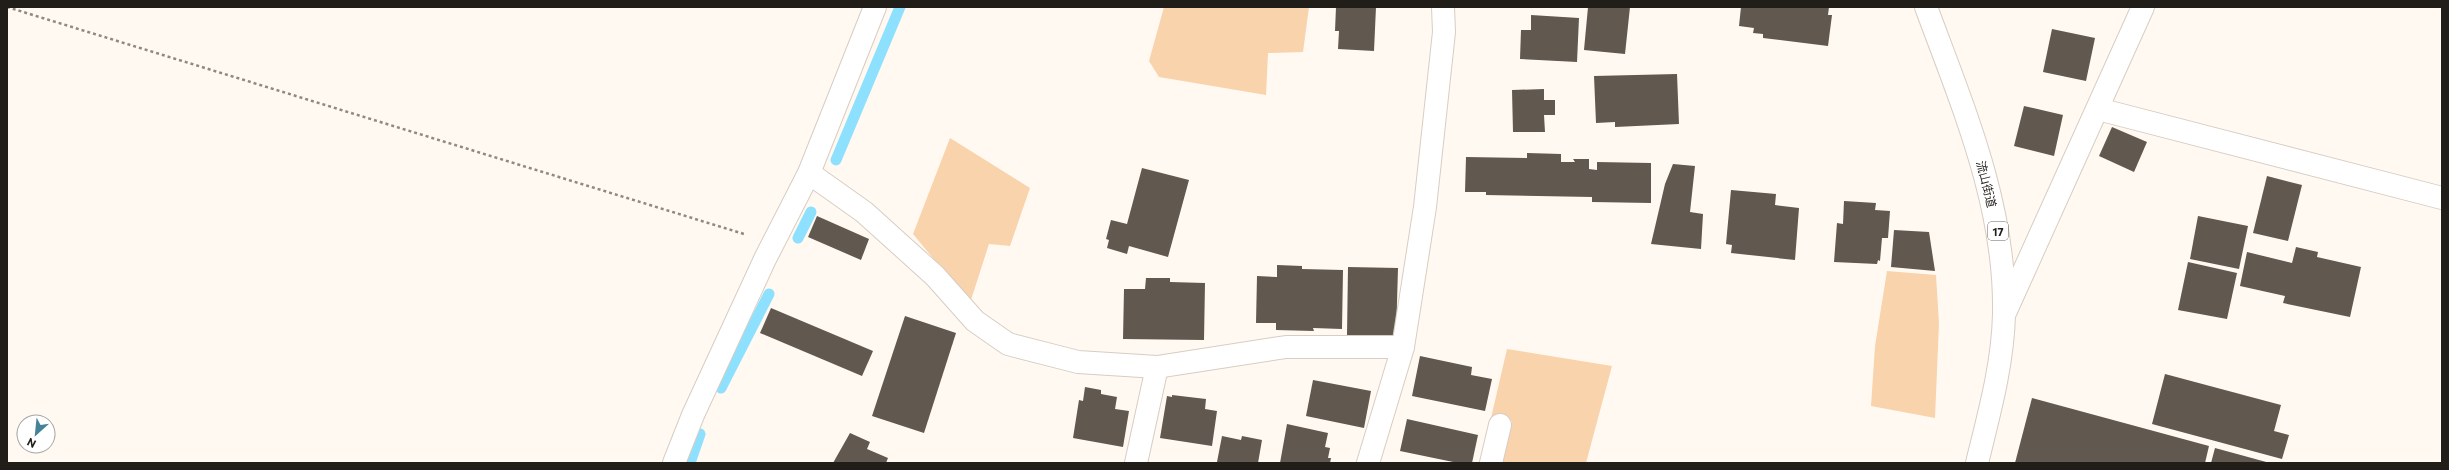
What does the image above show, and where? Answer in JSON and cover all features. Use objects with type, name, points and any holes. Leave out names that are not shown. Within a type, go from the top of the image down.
[{"type":"street","points":[[674,463],[694,414],[773,243],[809,173],[875,7]]},
{"type":"street","points":[[1374,462],[1403,347],[1425,207],[1444,32],[1443,7]]},
{"type":"street","name":"流山街道","points":[[1926,7],[1978,149],[1993,206],[2003,260],[2004,315],[2000,362],[1977,463]]},
{"type":"street","points":[[2004,315],[2143,7]]},
{"type":"street","points":[[2098,108],[2442,198]]},
{"type":"street","points":[[809,173],[864,212],[935,276],[974,321],[1008,344],[1078,362],[1157,367],[1286,348],[1403,347]]},
{"type":"street","points":[[1136,463],[1157,367]]},
{"type":"street","points":[[1491,463],[1500,425]]},
{"type":"path","points":[[7,7],[773,243]]},
{"type":"shaded area","points":[[1164,7],[1309,7],[1303,52],[1268,53],[1266,95],[1159,77],[1149,61]]},
{"type":"shaded area","points":[[950,138],[1030,188],[1010,246],[989,244],[970,303],[913,234]]},
{"type":"shaded area","points":[[1887,271],[1936,275],[1939,323],[1935,418],[1871,406],[1875,346]]},
{"type":"shaded area","points":[[1507,349],[1612,366],[1586,463],[1502,463],[1512,421],[1491,418]]},
{"type":"building","points":[[1336,7],[1376,7],[1374,51],[1338,49],[1339,31],[1335,31]]},
{"type":"building","points":[[1588,7],[1630,7],[1625,54],[1584,50]]},
{"type":"building","points":[[1741,7],[1829,7],[1828,15],[1832,15],[1828,46],[1763,38],[1763,34],[1753,33],[1754,28],[1739,26]]},
{"type":"building","points":[[1531,15],[1579,18],[1577,62],[1520,59],[1521,30],[1531,30]]},
{"type":"building","points":[[2052,29],[2095,38],[2086,81],[2043,72]]},
{"type":"building","points":[[1677,74],[1679,124],[1615,127],[1615,122],[1596,123],[1594,76]]},
{"type":"building","points":[[1544,89],[1544,100],[1555,100],[1555,115],[1544,115],[1545,132],[1513,132],[1512,90]]},
{"type":"building","points":[[2024,106],[2063,115],[2054,156],[2014,146]]},
{"type":"building","points":[[2112,127],[2147,142],[2134,172],[2099,156]]},
{"type":"building","points":[[1527,153],[1561,154],[1561,162],[1575,162],[1573,159],[1589,159],[1589,169],[1597,170],[1597,162],[1651,163],[1651,203],[1592,202],[1592,197],[1486,195],[1486,192],[1465,192],[1466,157],[1527,158]]},
{"type":"building","points":[[1673,164],[1695,166],[1690,212],[1703,214],[1701,249],[1651,244],[1665,184]]},
{"type":"building","points":[[1142,168],[1189,180],[1168,257],[1129,246],[1127,254],[1107,248],[1109,240],[1106,239],[1111,220],[1127,224]]},
{"type":"building","points":[[2267,176],[2302,185],[2288,241],[2253,233]]},
{"type":"building","points":[[1731,190],[1776,194],[1775,205],[1799,208],[1795,260],[1731,253],[1732,245],[1726,244]]},
{"type":"building","points":[[1844,201],[1876,203],[1875,210],[1890,211],[1888,238],[1882,238],[1880,261],[1878,260],[1877,264],[1834,262],[1837,223],[1843,224]]},
{"type":"building","points":[[817,216],[869,239],[861,260],[808,237]]},
{"type":"building","points":[[2198,216],[2248,226],[2239,269],[2190,259]]},
{"type":"building","points":[[1894,230],[1929,232],[1935,271],[1891,267]]},
{"type":"building","points":[[2296,247],[2318,252],[2317,257],[2361,267],[2350,317],[2283,303],[2285,296],[2240,286],[2247,252],[2292,263]]},
{"type":"building","points":[[2188,262],[2237,273],[2227,319],[2178,310]]},
{"type":"building","points":[[1277,265],[1302,266],[1302,269],[1343,270],[1342,329],[1313,328],[1314,331],[1276,330],[1276,323],[1256,323],[1257,276],[1277,277]]},
{"type":"building","points":[[1348,267],[1398,268],[1396,337],[1347,335]]},
{"type":"building","points":[[1146,278],[1170,278],[1170,282],[1205,283],[1204,340],[1123,339],[1124,289],[1145,289]]},
{"type":"building","points":[[771,308],[873,351],[862,376],[760,333]]},
{"type":"building","points":[[905,316],[956,333],[924,433],[872,416]]},
{"type":"building","points":[[1420,356],[1472,367],[1471,375],[1492,379],[1485,411],[1412,396]]},
{"type":"building","points":[[2165,374],[2281,405],[2274,431],[2289,435],[2282,459],[2152,424]]},
{"type":"building","points":[[1313,380],[1371,391],[1364,428],[1306,416]]},
{"type":"building","points":[[1085,387],[1101,390],[1101,394],[1117,397],[1115,409],[1129,411],[1123,447],[1073,438],[1079,400],[1083,401]]},
{"type":"building","points":[[1172,395],[1206,399],[1205,409],[1217,411],[1212,446],[1160,438],[1167,396],[1172,397]]},
{"type":"building","points":[[2032,398],[2209,446],[2205,463],[2015,463]]},
{"type":"building","points":[[1407,419],[1478,435],[1472,463],[1458,463],[1400,451]]},
{"type":"building","points":[[1287,424],[1328,433],[1325,447],[1330,448],[1328,458],[1331,458],[1330,463],[1280,463]]},
{"type":"building","points":[[850,433],[870,442],[867,449],[888,458],[886,463],[833,463]]},
{"type":"building","points":[[1222,436],[1241,440],[1242,436],[1262,440],[1258,463],[1217,462]]},
{"type":"building","points":[[2215,448],[2270,463],[2211,463]]},
{"type":"waterway","points":[[836,160],[900,7]]},
{"type":"waterway","points":[[798,238],[811,212]]},
{"type":"waterway","points":[[721,388],[769,294]]},
{"type":"waterway","points":[[690,463],[700,434]]}]
